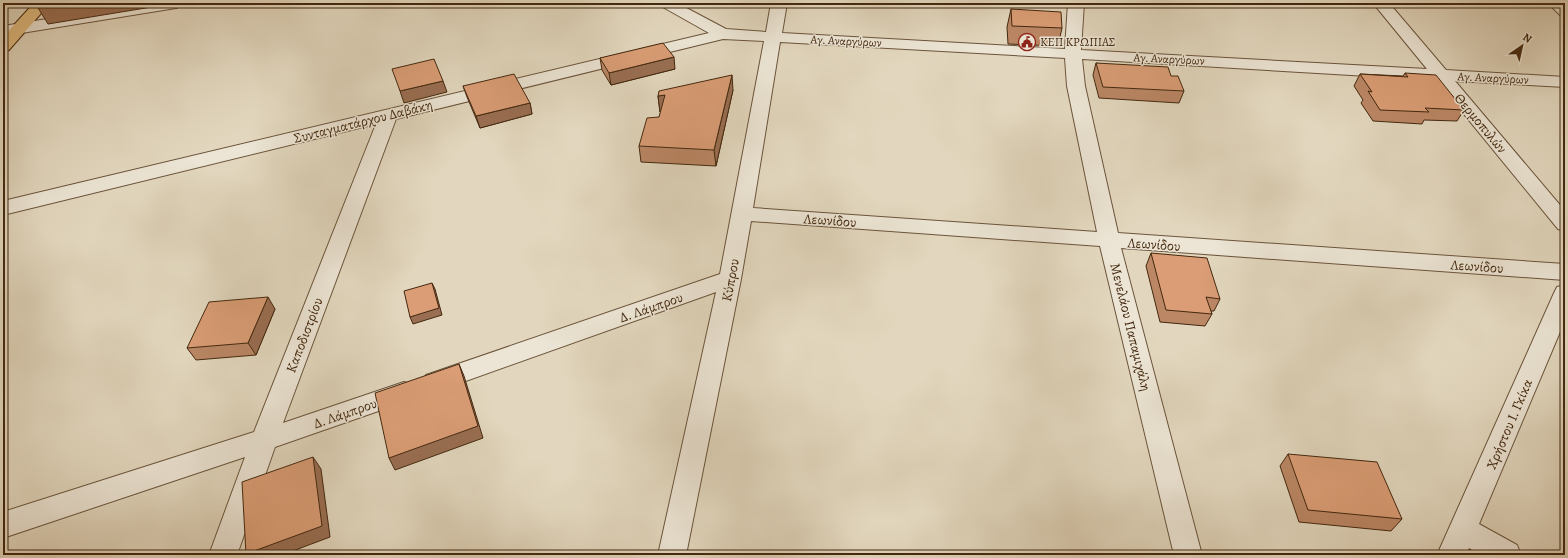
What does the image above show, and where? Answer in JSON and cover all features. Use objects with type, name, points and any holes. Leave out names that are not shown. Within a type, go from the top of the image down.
[{"type":"main road","points":[[3,48],[11,30],[42,3]]},
{"type":"street","points":[[11,30],[176,3]]},
{"type":"street","points":[[666,3],[723,34]]},
{"type":"street","name":"Κύπρου","points":[[672,555],[730,279],[779,3]]},
{"type":"street","name":"Μενελάου Παπαμιχάλη","points":[[1076,3],[1074,54],[1076,86],[1109,240],[1188,555]]},
{"type":"street","name":"Θερμοπυλών","points":[[1381,3],[1565,224]]},
{"type":"street","points":[[1556,3],[1565,12]]},
{"type":"street","name":"Αγ. Αναργύρων","points":[[723,34],[1565,82]]},
{"type":"street","name":"Συνταγματάρχου Δαβάκη","points":[[3,208],[723,34]]},
{"type":"street","name":"Καποδιστρίου","points":[[223,555],[264,440],[388,115]]},
{"type":"street","name":"Λεωνίδου","points":[[742,214],[1565,272]]},
{"type":"street","name":"Δ. Λάμπρου","points":[[3,525],[264,440],[730,279]]},
{"type":"street","name":"Χρήστου Ι. Γκίκα","points":[[1451,555],[1565,293]]},
{"type":"street","points":[[1463,530],[1507,555]]},
{"type":"building","points":[[1011,9],[1061,12],[1062,28],[1012,26]]},
{"type":"building","points":[[663,43],[674,57],[609,73],[600,58]]},
{"type":"building","points":[[434,59],[443,81],[400,91],[392,69]]},
{"type":"building","points":[[1096,63],[1168,67],[1171,76],[1178,76],[1184,91],[1103,87]]},
{"type":"building","points":[[1405,73],[1436,75],[1464,110],[1425,108],[1429,112],[1380,110],[1368,91],[1372,92],[1360,74],[1408,77]]},
{"type":"building","points":[[514,74],[530,103],[476,116],[463,86]]},
{"type":"building","points":[[732,75],[714,150],[639,146],[647,118],[659,117],[665,95],[658,96],[659,91]]},
{"type":"building","points":[[1151,253],[1207,258],[1220,299],[1206,297],[1212,314],[1166,310]]},
{"type":"building","points":[[432,283],[439,308],[410,317],[404,291]]},
{"type":"building","points":[[268,297],[248,343],[187,348],[209,302]]},
{"type":"building","points":[[459,364],[478,426],[389,458],[375,393]]},
{"type":"building","points":[[1288,454],[1377,462],[1402,519],[1308,510]]},
{"type":"building","points":[[313,457],[322,526],[246,554],[242,482]]},
{"type":"place","name":"ΚΕΠ ΚΡΩΠΙΑΣ","points":[[1027,42]]}]
